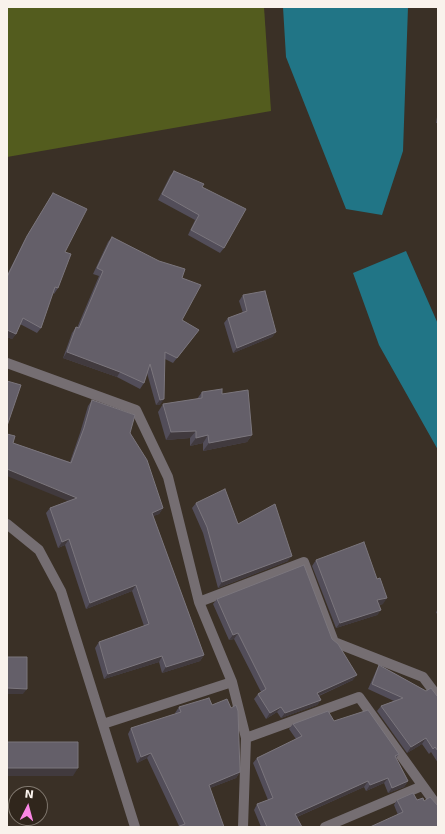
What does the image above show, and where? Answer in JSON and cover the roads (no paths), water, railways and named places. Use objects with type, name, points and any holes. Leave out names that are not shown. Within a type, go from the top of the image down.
[{"type":"street","points":[[7,363],[136,410],[168,477],[199,602],[232,682],[246,738],[243,827]]},
{"type":"street","points":[[7,524],[39,550],[61,591],[135,827]]},
{"type":"street","points":[[199,602],[304,562],[334,642],[423,677],[438,697]]},
{"type":"street","points":[[103,724],[232,682]]},
{"type":"street","points":[[246,738],[359,697],[438,807]]},
{"type":"street","points":[[325,827],[422,786]]},
{"type":"water","points":[[283,7],[408,7],[403,151],[382,215],[346,209],[286,57]]},
{"type":"water","points":[[406,251],[438,324],[438,450],[379,345],[353,273]]}]
